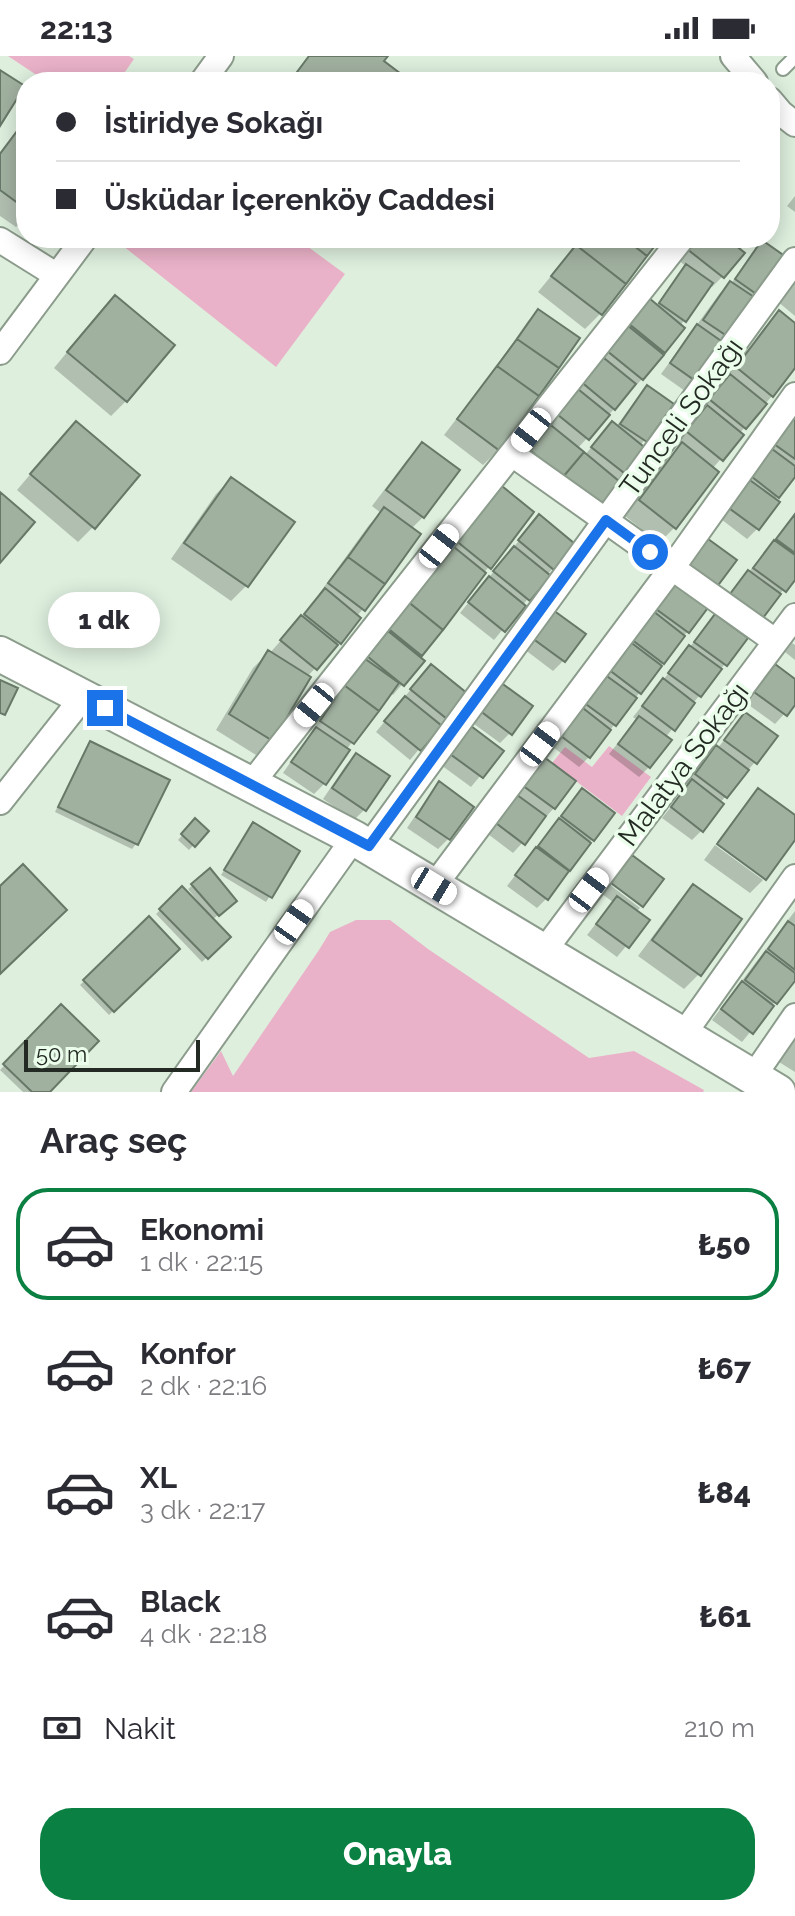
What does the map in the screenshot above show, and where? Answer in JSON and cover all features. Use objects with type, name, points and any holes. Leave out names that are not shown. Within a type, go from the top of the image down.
[{"type":"main road","points":[[0,654],[362,842],[766,1084]]},
{"type":"street","points":[[733,56],[747,72]]},
{"type":"street","points":[[0,240],[56,275]]},
{"type":"street","points":[[0,352],[77,248]]},
{"type":"street","points":[[251,784],[674,248]]},
{"type":"street","name":"Tunceli Sokağı","points":[[174,1092],[606,520],[795,260]]},
{"type":"street","points":[[434,886],[672,568],[795,395]]},
{"type":"street","points":[[512,454],[775,641]]},
{"type":"street","name":"Malatya Sokağı","points":[[544,951],[795,616]]},
{"type":"street","points":[[0,802],[83,697]]},
{"type":"street","points":[[683,1035],[795,877]]},
{"type":"street","points":[[766,1084],[795,1016]]},
{"type":"lane","points":[[783,69],[795,57]]},
{"type":"shaded area","points":[[8,56],[129,56],[134,59],[125,72],[32,72]]},
{"type":"shaded area","points":[[126,248],[310,248],[345,274],[276,367]]},
{"type":"shaded area","points":[[609,746],[651,777],[622,816],[552,763],[565,747],[592,767]]},
{"type":"shaded area","points":[[356,920],[390,920],[589,1058],[634,1051],[704,1090],[191,1092],[221,1051],[233,1076],[330,932]]},
{"type":"building","points":[[309,56],[388,56],[384,61],[398,72],[297,72]]},
{"type":"building","points":[[0,70],[16,80],[16,100],[0,126]]},
{"type":"building","points":[[16,132],[16,202],[0,190],[0,154]]},
{"type":"building","points":[[574,248],[580,248],[626,284],[602,315],[551,276]]},
{"type":"building","points":[[580,248],[637,248],[647,256],[626,284]]},
{"type":"building","points":[[637,248],[653,248],[647,256]]},
{"type":"building","points":[[739,248],[745,253],[724,278],[687,249]]},
{"type":"building","points":[[756,248],[773,248],[789,259],[762,298],[735,279]]},
{"type":"building","points":[[686,264],[713,283],[686,322],[659,303]]},
{"type":"building","points":[[730,281],[757,299],[730,338],[703,320]]},
{"type":"building","points":[[115,295],[175,345],[127,402],[67,352]]},
{"type":"building","points":[[649,298],[685,328],[665,353],[628,323]]},
{"type":"building","points":[[538,309],[580,338],[559,368],[517,339]]},
{"type":"building","points":[[779,310],[795,323],[795,368],[773,397],[736,367]]},
{"type":"building","points":[[697,324],[724,343],[697,382],[670,363]]},
{"type":"building","points":[[627,325],[664,355],[643,380],[606,350]]},
{"type":"building","points":[[517,339],[559,368],[539,396],[497,366]]},
{"type":"building","points":[[599,354],[636,384],[615,410],[579,380]]},
{"type":"building","points":[[497,366],[539,396],[500,451],[457,419]]},
{"type":"building","points":[[730,374],[767,404],[746,429],[709,399]]},
{"type":"building","points":[[573,385],[610,415],[589,440],[552,410]]},
{"type":"building","points":[[647,385],[674,404],[647,442],[620,424]]},
{"type":"building","points":[[707,405],[744,435],[723,461],[686,431]]},
{"type":"building","points":[[795,416],[795,459],[774,444]]},
{"type":"building","points":[[76,421],[140,475],[95,529],[30,474]]},
{"type":"building","points":[[612,421],[649,451],[628,476],[591,447]]},
{"type":"building","points":[[547,422],[584,452],[563,477],[526,447]]},
{"type":"building","points":[[422,442],[460,470],[424,518],[386,490]]},
{"type":"building","points":[[682,442],[719,472],[676,529],[639,500]]},
{"type":"building","points":[[768,446],[795,466],[795,477],[779,498],[747,473]]},
{"type":"building","points":[[584,452],[620,482],[599,508],[563,477]]},
{"type":"building","points":[[231,477],[295,522],[248,587],[184,543]]},
{"type":"building","points":[[747,478],[780,502],[759,530],[726,506]]},
{"type":"building","points":[[497,482],[534,512],[491,569],[454,539]]},
{"type":"building","points":[[0,492],[35,522],[0,563]]},
{"type":"building","points":[[384,507],[421,534],[385,584],[348,557]]},
{"type":"building","points":[[539,514],[575,544],[554,570],[518,540]]},
{"type":"building","points":[[795,514],[795,553],[776,539]]},
{"type":"building","points":[[704,536],[737,560],[716,588],[683,564]]},
{"type":"building","points":[[774,540],[795,555],[795,580],[786,592],[753,568]]},
{"type":"building","points":[[449,543],[486,573],[443,630],[406,600]]},
{"type":"building","points":[[514,546],[551,576],[530,601],[493,571]]},
{"type":"building","points":[[348,557],[385,584],[365,611],[328,583]]},
{"type":"building","points":[[748,570],[781,594],[760,622],[727,598]]},
{"type":"building","points":[[489,576],[526,606],[505,632],[468,602]]},
{"type":"building","points":[[677,581],[710,605],[689,633],[656,609]]},
{"type":"building","points":[[325,588],[361,618],[341,644],[304,614]]},
{"type":"building","points":[[406,600],[443,630],[422,656],[385,626]]},
{"type":"building","points":[[553,610],[586,634],[565,662],[532,638]]},
{"type":"building","points":[[653,611],[685,636],[664,664],[631,639]]},
{"type":"building","points":[[715,614],[748,638],[727,666],[694,642]]},
{"type":"building","points":[[301,615],[338,645],[317,670],[280,640]]},
{"type":"building","points":[[388,631],[425,661],[404,686],[367,656]]},
{"type":"building","points":[[629,641],[662,666],[641,694],[608,669]]},
{"type":"building","points":[[689,645],[722,669],[701,697],[668,673]]},
{"type":"building","points":[[268,650],[311,677],[273,741],[229,714]]},
{"type":"building","points":[[364,658],[399,683],[379,711],[344,685]]},
{"type":"building","points":[[431,664],[468,694],[447,719],[410,689]]},
{"type":"building","points":[[775,664],[795,679],[795,705],[787,716],[754,692]]},
{"type":"building","points":[[604,674],[637,698],[616,726],[583,702]]},
{"type":"building","points":[[663,678],[695,703],[675,731],[642,706]]},
{"type":"building","points":[[0,680],[18,688],[5,715],[0,713]]},
{"type":"building","points":[[500,682],[533,706],[512,735],[479,710]]},
{"type":"building","points":[[344,685],[379,711],[354,744],[320,721]]},
{"type":"building","points":[[405,696],[442,726],[421,751],[384,721]]},
{"type":"building","points":[[579,705],[611,730],[590,758],[557,733]]},
{"type":"building","points":[[745,712],[778,736],[757,764],[724,740]]},
{"type":"building","points":[[639,716],[672,740],[650,768],[618,744]]},
{"type":"building","points":[[471,726],[504,751],[483,778],[450,754]]},
{"type":"building","points":[[316,727],[350,750],[326,785],[291,762]]},
{"type":"building","points":[[90,741],[170,780],[138,845],[58,807]]},
{"type":"building","points":[[716,745],[749,770],[727,798],[695,774]]},
{"type":"building","points":[[356,753],[390,776],[366,811],[332,788]]},
{"type":"building","points":[[544,757],[576,781],[555,809],[522,785]]},
{"type":"building","points":[[692,779],[724,804],[703,832],[671,807]]},
{"type":"building","points":[[439,781],[474,807],[450,840],[416,817]]},
{"type":"building","points":[[582,788],[615,813],[594,841],[561,816]]},
{"type":"building","points":[[758,788],[795,815],[795,840],[766,880],[717,844]]},
{"type":"building","points":[[513,792],[546,816],[525,845],[492,820]]},
{"type":"building","points":[[195,818],[209,831],[195,847],[181,834]]},
{"type":"building","points":[[559,818],[591,843],[570,871],[538,846]]},
{"type":"building","points":[[253,822],[300,851],[272,898],[224,870]]},
{"type":"building","points":[[536,847],[569,871],[548,900],[515,875]]},
{"type":"building","points":[[632,855],[664,879],[643,907],[611,883]]},
{"type":"building","points":[[23,864],[67,910],[0,974],[0,886]]},
{"type":"building","points":[[210,868],[237,901],[219,916],[191,884]]},
{"type":"building","points":[[693,884],[742,919],[701,976],[652,940]]},
{"type":"building","points":[[182,886],[231,937],[208,959],[159,909]]},
{"type":"building","points":[[617,896],[650,920],[629,948],[596,924]]},
{"type":"building","points":[[149,916],[180,949],[114,1012],[83,980]]},
{"type":"building","points":[[788,921],[795,926],[795,970],[768,949]]},
{"type":"building","points":[[766,951],[795,973],[795,981],[777,1004],[745,980]]},
{"type":"building","points":[[742,981],[774,1006],[753,1034],[721,1009]]},
{"type":"building","points":[[61,1004],[99,1041],[50,1092],[32,1092],[3,1064]]},
{"type":"route","points":[[105,708],[369,846],[606,520],[650,552]]}]
